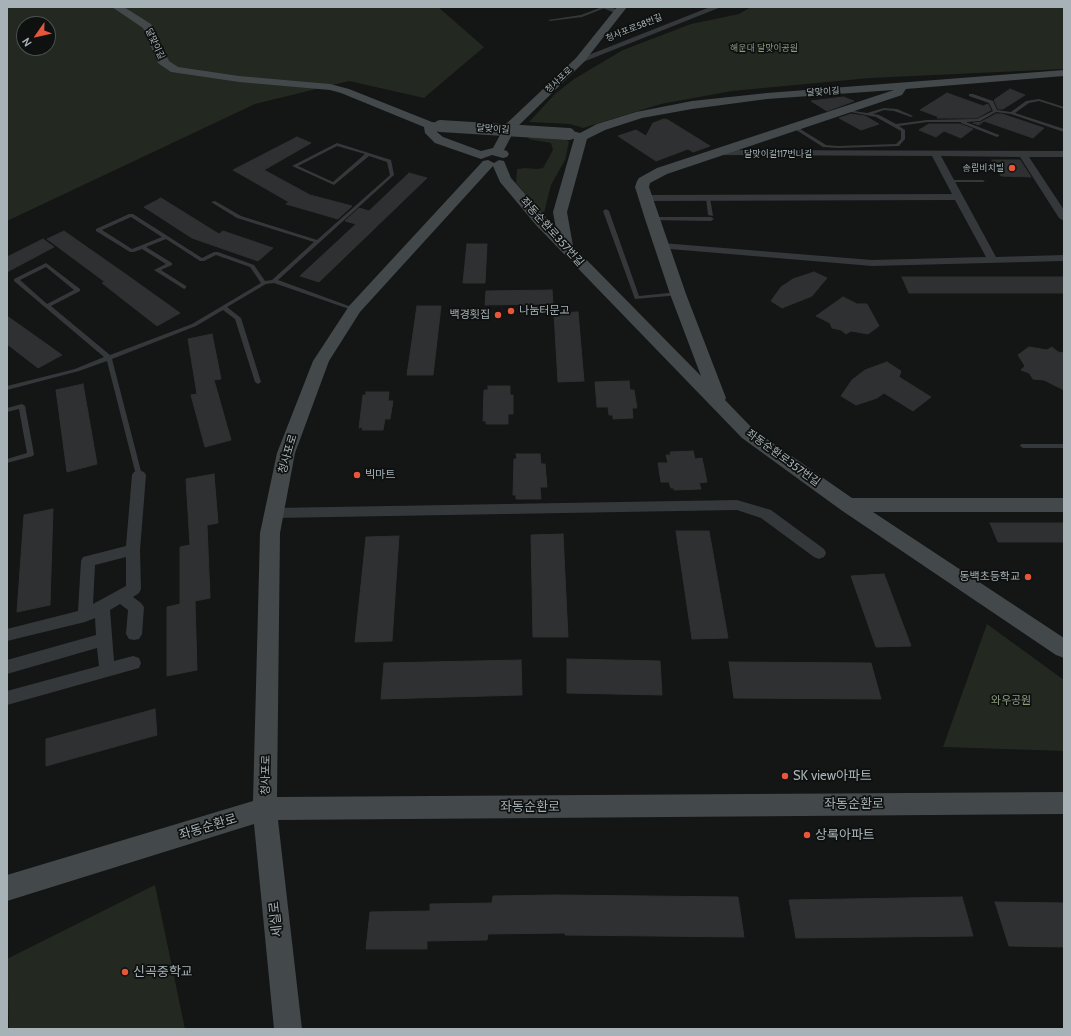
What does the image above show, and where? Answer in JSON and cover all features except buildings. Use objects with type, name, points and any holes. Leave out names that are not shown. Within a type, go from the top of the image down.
[{"type":"street","name":"달맞이길","points":[[117,7],[147,26],[164,63],[176,70],[239,79],[330,87],[345,91],[435,125],[575,136],[640,115],[692,105],[767,96],[1064,73]]},
{"type":"street","points":[[604,7],[620,10]]},
{"type":"street","name":"청사포로58번길","points":[[580,60],[717,7]]},
{"type":"street","name":"청사포로","points":[[265,809],[270,533],[286,453],[321,361],[354,308],[491,159],[510,127],[580,60],[620,10]]},
{"type":"street","name":"달맞이길","points":[[718,154],[898,93],[902,86]]},
{"type":"street","points":[[435,125],[431,133],[439,140],[491,159]]},
{"type":"street","points":[[566,248],[560,212],[575,136]]},
{"type":"street","name":"달맞이길117번나길","points":[[721,406],[678,294],[645,198],[642,187],[644,181],[652,175],[718,154],[1064,154]]},
{"type":"street","points":[[935,154],[948,181],[992,259]]},
{"type":"street","points":[[1023,154],[1060,206],[1064,218]]},
{"type":"street","name":"좌동순환로357번길","points":[[491,159],[505,179],[541,222],[748,434],[848,505],[1064,649]]},
{"type":"street","points":[[645,198],[957,197]]},
{"type":"street","points":[[662,246],[872,263],[1064,258]]},
{"type":"street","points":[[7,635],[85,616],[134,589],[133,550],[138,475]]},
{"type":"street","points":[[274,513],[737,505],[766,514],[819,553]]},
{"type":"street","points":[[848,505],[1064,505]]},
{"type":"street","points":[[85,616],[88,561],[133,550]]},
{"type":"street","points":[[121,596],[136,607],[134,634]]},
{"type":"street","points":[[102,607],[107,670]]},
{"type":"street","points":[[7,667],[104,639]]},
{"type":"street","points":[[7,698],[133,663]]},
{"type":"street","name":"좌동순환로","points":[[7,888],[265,809],[1064,802]]},
{"type":"street","name":"세실로","points":[[265,809],[288,1029]]},
{"type":"lane","points":[[550,20],[582,16],[604,7]]},
{"type":"lane","points":[[971,95],[991,102],[995,111]]},
{"type":"lane","points":[[1012,113],[1028,102],[1039,100],[1064,108]]},
{"type":"lane","points":[[866,115],[884,109],[895,110],[911,116]]},
{"type":"lane","points":[[795,128],[825,146],[897,145],[903,139],[903,130],[895,125],[876,116],[848,111]]},
{"type":"lane","points":[[895,125],[927,121],[978,120],[995,111],[1012,113],[1064,131]]},
{"type":"lane","points":[[961,121],[998,136]]},
{"type":"lane","points":[[274,281],[392,174],[389,162],[368,154],[337,144],[294,166],[334,184],[368,154]]},
{"type":"lane","points":[[948,181],[983,181]]},
{"type":"lane","points":[[652,219],[711,217],[708,198]]},
{"type":"lane","points":[[213,202],[239,217],[318,242]]},
{"type":"lane","points":[[606,211],[637,298],[678,294]]},
{"type":"lane","points":[[166,237],[132,251],[98,230],[131,215],[166,237],[202,260],[216,253],[252,266],[264,283]]},
{"type":"lane","points":[[143,247],[170,264],[157,270],[184,287]]},
{"type":"lane","points":[[47,306],[78,290],[46,266],[16,280],[37,297],[47,306],[109,358],[138,475]]},
{"type":"lane","points":[[7,388],[77,370],[194,325],[264,283],[274,281],[354,308]]},
{"type":"lane","points":[[222,307],[238,318],[258,382]]},
{"type":"lane","points":[[7,410],[22,406],[31,454],[7,461]]},
{"type":"lane","points":[[1023,446],[1064,446]]},
{"type":"green space","points":[[7,7],[438,7],[484,47],[424,98],[349,81],[255,104],[7,221]]},
{"type":"green space","name":"해운대 달맞이공원","points":[[751,7],[1064,7],[1064,69],[870,78],[732,91],[661,104],[583,128],[570,124],[529,122],[555,94],[574,79],[623,50],[691,24],[739,14]]},
{"type":"green space","points":[[530,136],[566,139],[569,142],[565,160],[551,185],[544,213],[539,210],[516,183],[517,169],[543,168],[553,150],[551,143],[528,139]]},
{"type":"green space","name":"와우공원","points":[[987,624],[1064,680],[1064,751],[943,747]]},
{"type":"green space","points":[[155,885],[185,1029],[9,1029],[7,959]]},
{"type":"place","name":"송림비치빌","points":[[1012,168]]},
{"type":"place","name":"나눔터문고","points":[[511,311]]},
{"type":"place","name":"백경횟집","points":[[498,315]]},
{"type":"place","name":"빅마트","points":[[357,475]]},
{"type":"place","name":"동백초등학교","points":[[1028,577]]},
{"type":"place","name":"SK view아파트","points":[[785,776]]},
{"type":"place","name":"상록아파트","points":[[807,835]]},
{"type":"place","name":"신곡중학교","points":[[125,972]]}]
